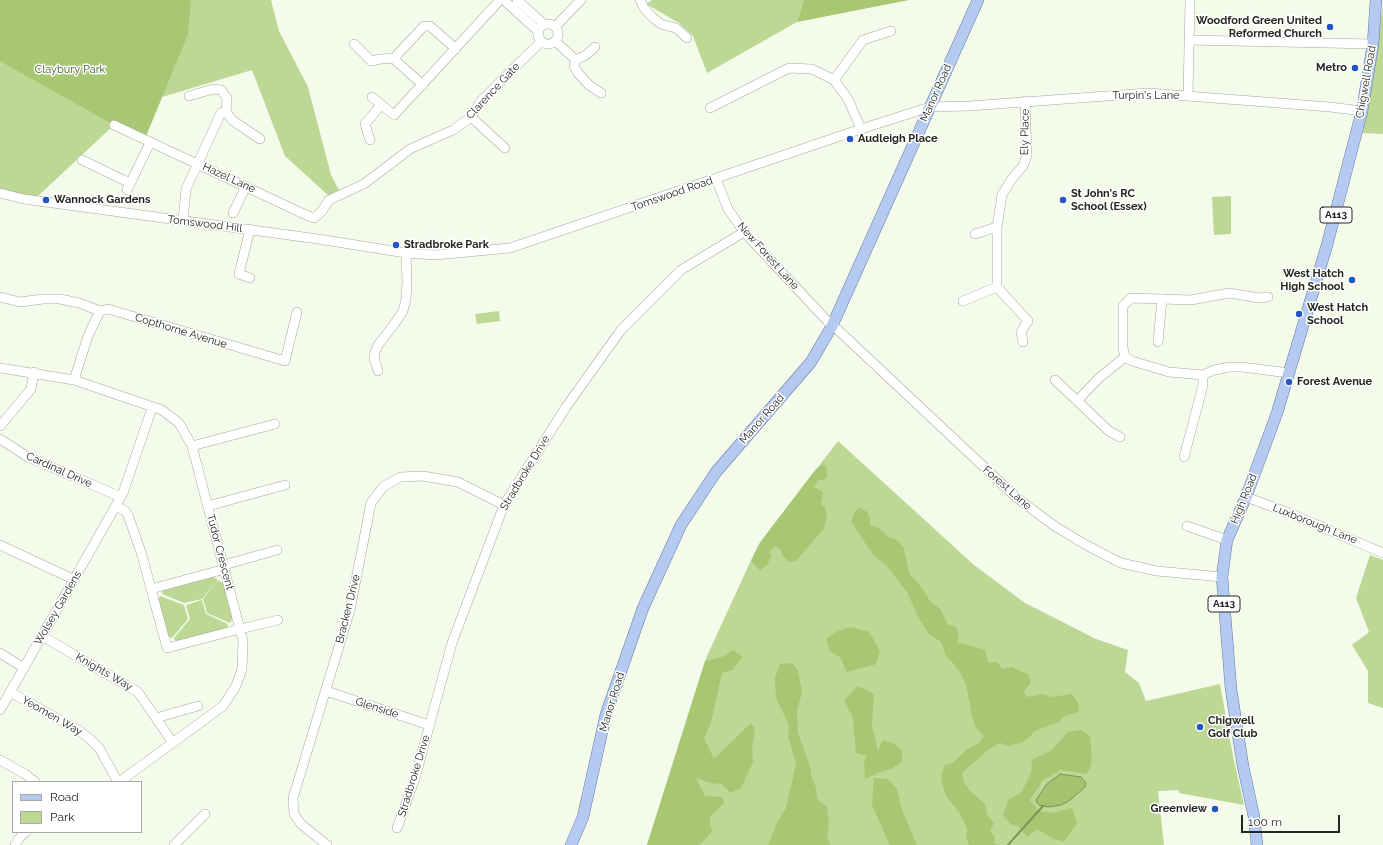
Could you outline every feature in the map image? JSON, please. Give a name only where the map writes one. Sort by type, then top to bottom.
[{"type":"main road","name":"Manor Road","points":[[571,845],[583,816],[609,707],[643,608],[681,525],[716,472],[811,362],[832,326],[978,0]]},
{"type":"main road","name":"Chigwell Road","points":[[1350,163],[1362,112],[1373,44],[1376,0]]},
{"type":"main road","name":"High Road","points":[[1257,845],[1254,817],[1243,766],[1231,689],[1222,577],[1226,540],[1246,496],[1276,413],[1327,245],[1350,163]]},
{"type":"street","points":[[517,0],[542,28]]},
{"type":"street","points":[[555,27],[581,0]]},
{"type":"street","points":[[640,0],[644,8],[652,17],[662,24],[676,28],[687,38]]},
{"type":"street","points":[[1188,96],[1190,0]]},
{"type":"street","points":[[372,98],[394,115],[456,49],[505,1],[542,28]]},
{"type":"street","points":[[542,28],[551,25],[555,27]]},
{"type":"street","points":[[396,58],[396,56],[424,26],[430,26],[456,49]]},
{"type":"street","points":[[555,27],[558,34],[555,41]]},
{"type":"street","points":[[542,28],[539,38],[547,43],[555,41]]},
{"type":"street","points":[[834,80],[863,40],[891,31]]},
{"type":"street","points":[[1189,40],[1373,44]]},
{"type":"street","name":"Clarence Gate","points":[[338,196],[364,184],[410,149],[452,130],[470,117],[480,102],[542,41]]},
{"type":"street","points":[[555,41],[576,60]]},
{"type":"street","points":[[354,44],[371,61],[396,58]]},
{"type":"street","points":[[595,47],[586,55],[576,60],[574,66],[589,85],[601,93]]},
{"type":"street","points":[[396,58],[396,61],[423,85]]},
{"type":"street","points":[[710,108],[789,68],[812,69],[834,80],[848,99],[861,129]]},
{"type":"street","points":[[183,221],[186,189],[224,112],[227,98],[221,90],[213,89],[189,96]]},
{"type":"street","name":"Turpin's Lane","points":[[930,107],[969,106],[1148,93],[1330,107],[1362,112]]},
{"type":"street","name":"Ely Place","points":[[997,287],[997,227],[1002,195],[1011,180],[1023,166],[1027,155],[1025,101]]},
{"type":"street","points":[[370,140],[365,124],[382,105]]},
{"type":"street","name":"Tomswood Road","points":[[408,253],[436,255],[510,248],[930,107]]},
{"type":"street","points":[[224,112],[239,126],[260,139]]},
{"type":"street","points":[[470,117],[505,148]]},
{"type":"street","name":"Hazel Lane","points":[[114,126],[314,218],[322,211],[330,200],[338,196]]},
{"type":"street","points":[[82,160],[101,174],[129,186],[150,143]]},
{"type":"street","name":"New Forest Lane","points":[[716,179],[728,209],[744,232],[832,326]]},
{"type":"street","points":[[233,213],[246,186]]},
{"type":"street","name":"Tomswood Hill","points":[[0,193],[24,199],[408,253]]},
{"type":"street","points":[[974,234],[997,227]]},
{"type":"street","points":[[250,230],[239,274],[250,278]]},
{"type":"street","name":"Stradbroke Drive","points":[[397,828],[415,778],[452,643],[504,505],[566,407],[621,330],[681,270],[744,232]]},
{"type":"street","points":[[378,370],[374,358],[375,352],[378,345],[403,311],[406,299],[408,253]]},
{"type":"street","points":[[963,301],[997,287],[1028,321],[1021,332],[1023,342]]},
{"type":"street","points":[[1268,297],[1258,298],[1229,293],[1191,300],[1131,298],[1124,306],[1123,348],[1125,357],[1132,361],[1169,372],[1203,374],[1214,370],[1242,366],[1289,373]]},
{"type":"street","points":[[0,297],[20,302],[43,299],[60,299],[79,303],[100,311],[88,336],[74,380]]},
{"type":"street","points":[[1158,342],[1162,299]]},
{"type":"street","name":"Copthorne Avenue","points":[[100,311],[108,309],[285,361],[297,312]]},
{"type":"street","name":"Forest Lane","points":[[832,326],[843,334],[1016,498],[1053,525],[1086,545],[1121,563],[1157,571],[1222,577]]},
{"type":"street","points":[[1078,402],[1099,378],[1125,357]]},
{"type":"street","name":"Tudor Crescent","points":[[0,368],[34,372],[74,380],[152,408],[162,410],[178,423],[192,446],[243,641],[242,669],[236,686],[223,706],[120,781]]},
{"type":"street","points":[[0,426],[31,389],[34,372]]},
{"type":"street","points":[[1184,457],[1203,385],[1203,374]]},
{"type":"street","points":[[1055,380],[1109,431],[1120,437]]},
{"type":"street","name":"Wolsey Gardens","points":[[0,710],[121,497],[152,408]]},
{"type":"street","points":[[192,446],[275,424]]},
{"type":"street","name":"Cardinal Drive","points":[[0,439],[28,457],[121,497]]},
{"type":"street","name":"Bracken Drive","points":[[327,845],[301,824],[294,814],[293,798],[350,610],[372,503],[383,487],[400,477],[423,476],[458,482],[504,505]]},
{"type":"street","points":[[208,506],[285,485]]},
{"type":"street","name":"Luxborough Lane","points":[[1246,496],[1383,553]]},
{"type":"street","points":[[116,506],[125,511],[128,515],[142,556],[167,648],[278,620]]},
{"type":"street","points":[[1187,526],[1226,540]]},
{"type":"street","points":[[0,545],[75,580]]},
{"type":"street","points":[[151,589],[278,550]]},
{"type":"street","name":"Knights Way","points":[[42,636],[138,692],[173,743]]},
{"type":"street","points":[[0,653],[24,668]]},
{"type":"street","name":"Glenside","points":[[326,691],[429,725]]},
{"type":"street","name":"Yeomen Way","points":[[10,692],[80,731],[91,740],[99,748],[118,781]]},
{"type":"street","points":[[156,718],[198,706]]},
{"type":"street","points":[[0,760],[25,774],[34,781]]},
{"type":"street","points":[[174,845],[205,814]]},
{"type":"street","points":[[15,845],[25,833]]},
{"type":"green space","name":"Claybury Park","points":[[0,0],[271,0],[279,31],[308,87],[331,175],[340,192],[329,196],[285,156],[252,70],[162,97],[146,136],[114,125],[37,197],[0,190]]},
{"type":"green space","name":"Claybury Park","points":[[0,0],[191,0],[188,34],[146,136],[114,125],[0,61]]},
{"type":"green space","points":[[652,0],[804,0],[797,22],[707,73],[693,36],[679,23],[646,4]]},
{"type":"green space","points":[[804,0],[909,0],[797,22]]},
{"type":"green space","points":[[1383,5],[1383,134],[1363,133]]},
{"type":"green space","points":[[1231,196],[1231,234],[1214,235],[1212,197]]},
{"type":"green space","points":[[499,311],[500,321],[477,324],[475,314]]},
{"type":"green space","name":"Chigwell Golf Club","points":[[838,441],[974,565],[1025,603],[1096,639],[1128,650],[1125,672],[1139,683],[1146,701],[1220,684],[1233,756],[1244,805],[1179,793],[1178,790],[1158,791],[1164,845],[647,845],[707,656],[758,545]]},
{"type":"green space","points":[[823,465],[826,466],[827,476],[823,480],[818,480],[814,487],[823,492],[821,504],[825,507],[827,516],[824,528],[796,561],[789,562],[782,555],[781,550],[775,546],[768,552],[772,554],[767,565],[760,570],[751,561],[762,540],[816,469]]},
{"type":"green space","points":[[860,508],[867,512],[870,518],[870,525],[879,528],[889,537],[897,540],[904,548],[909,573],[930,601],[941,610],[948,625],[956,627],[959,637],[957,643],[985,650],[988,663],[997,662],[1002,669],[1012,667],[1029,675],[1031,683],[1023,692],[1028,697],[1042,694],[1052,697],[1072,694],[1078,703],[1079,712],[1064,716],[1059,722],[1037,730],[1023,742],[1009,746],[1001,743],[989,749],[962,773],[964,783],[972,793],[985,804],[987,815],[994,823],[990,831],[995,837],[994,844],[1000,845],[969,845],[966,837],[967,828],[959,812],[946,796],[941,779],[944,766],[954,762],[966,750],[979,743],[984,736],[976,728],[966,685],[961,674],[946,656],[941,642],[929,634],[919,618],[907,592],[886,565],[875,556],[867,546],[851,521],[855,511]]},
{"type":"green space","points":[[1370,555],[1383,560],[1383,708],[1368,703],[1368,671],[1352,645],[1369,632],[1356,598]]},
{"type":"green space","points":[[213,577],[217,579],[217,581],[202,599],[184,603],[162,594],[163,590]]},
{"type":"green space","points":[[218,580],[223,583],[233,618],[230,623],[207,613],[203,599]]},
{"type":"green space","points":[[160,596],[184,605],[188,619],[172,638],[168,636],[158,600]]},
{"type":"green space","points":[[202,600],[206,614],[228,624],[227,628],[177,641],[174,638],[190,619],[186,605]]},
{"type":"green space","points":[[851,627],[869,632],[880,651],[876,664],[847,672],[840,657],[830,651],[826,639],[838,631]]},
{"type":"green space","points":[[733,650],[743,657],[732,670],[722,673],[711,723],[704,738],[714,759],[751,723],[755,728],[752,748],[753,762],[741,788],[730,793],[722,784],[710,783],[696,778],[705,796],[722,797],[724,803],[709,818],[712,831],[700,845],[647,845],[705,661],[722,657]]},
{"type":"green space","points":[[792,663],[798,671],[802,692],[797,711],[798,733],[811,769],[811,776],[816,787],[817,799],[827,807],[829,823],[827,838],[831,845],[768,845],[778,821],[786,808],[796,764],[788,736],[789,725],[776,698],[775,678],[780,664]]},
{"type":"green space","points":[[858,686],[874,694],[872,727],[878,751],[883,740],[893,743],[902,751],[902,762],[891,769],[865,779],[864,763],[867,756],[856,753],[853,718],[844,700]]},
{"type":"green space","points":[[1081,730],[1090,736],[1092,757],[1090,768],[1086,774],[1061,770],[1043,780],[1030,800],[1039,811],[1051,813],[1072,808],[1077,823],[1064,842],[1052,838],[1037,829],[1027,837],[1018,826],[1010,824],[1003,815],[1009,799],[1021,793],[1031,773],[1032,760],[1051,751],[1068,732]]},
{"type":"green space","points":[[874,778],[888,779],[897,789],[902,810],[917,845],[890,845],[872,805]]},
{"type":"shaded area","points":[[1060,774],[1081,777],[1086,783],[1085,787],[1069,801],[1061,805],[1048,807],[1039,805],[1036,801],[1038,797],[1047,784]]},
{"type":"waterway","points":[[1008,845],[1043,806]]},
{"type":"place","name":"Woodford Green United Reformed Church","points":[[1330,27]]},
{"type":"place","name":"Metro","points":[[1355,68]]},
{"type":"place","name":"Audleigh Place","points":[[850,139]]},
{"type":"place","name":"Wannock Gardens","points":[[46,200]]},
{"type":"place","name":"St John's RC School (Essex)","points":[[1063,200]]},
{"type":"place","name":"Stradbroke Park","points":[[396,245]]},
{"type":"place","name":"West Hatch High School","points":[[1352,280]]},
{"type":"place","name":"West Hatch School","points":[[1299,314]]},
{"type":"place","name":"Forest Avenue","points":[[1289,382]]},
{"type":"place","name":"Chigwell Golf Club","points":[[1200,727]]},
{"type":"place","name":"Greenview","points":[[1215,809]]}]
